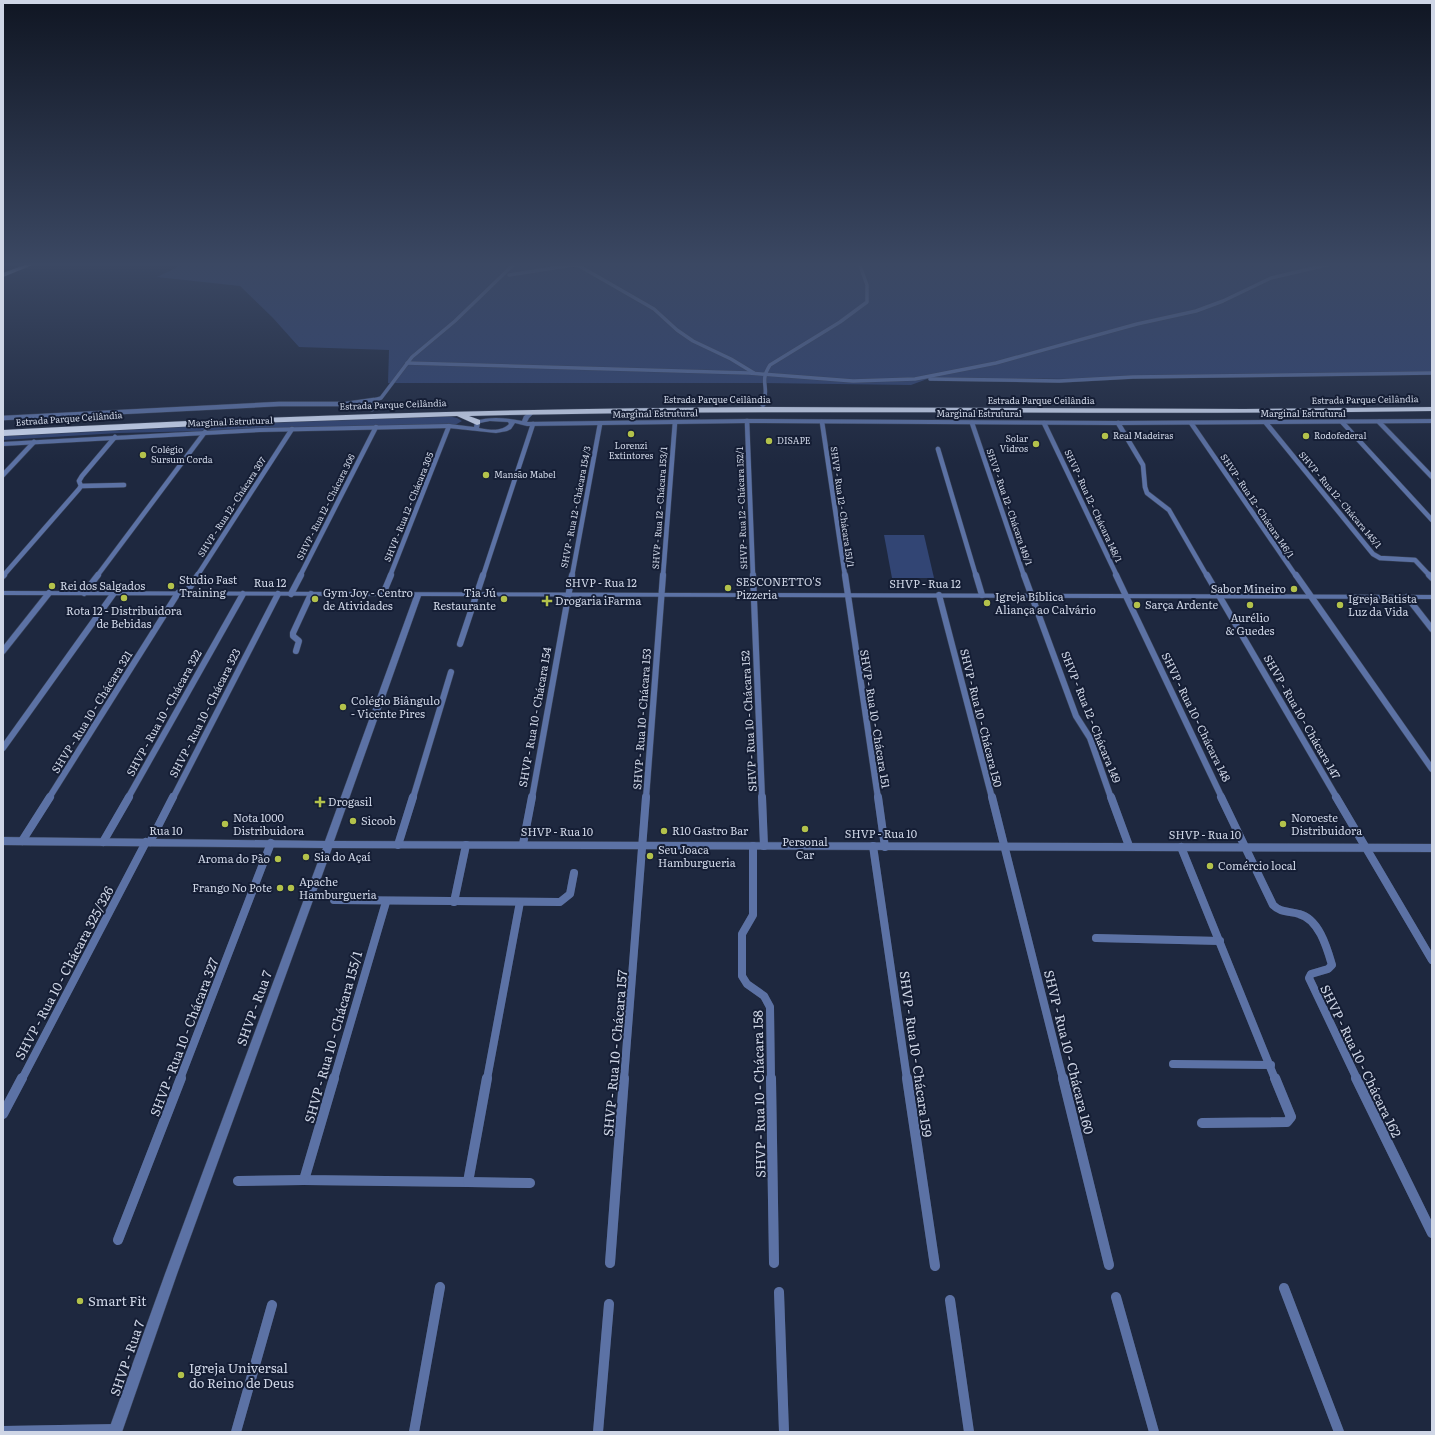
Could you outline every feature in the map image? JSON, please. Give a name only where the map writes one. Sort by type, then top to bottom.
[{"type":"highway","name":"Estrada Parque Ceilândia","points":[[3,427],[138,419],[372,409],[763,405],[1272,406],[1432,404]]},
{"type":"highway","name":"Estrada Parque Ceilândia","points":[[3,433],[136,424],[544,412],[680,410],[1277,412],[1432,409]]},
{"type":"highway","points":[[510,423],[531,413],[544,412]]},
{"type":"highway","points":[[455,414],[477,425]]},
{"type":"street","points":[[3,418],[203,407],[348,403],[376,400],[381,398],[407,363],[444,330]]},
{"type":"street","points":[[677,330],[693,341],[731,359],[754,374]]},
{"type":"street","points":[[763,405],[766,396],[764,374],[770,365],[827,330]]},
{"type":"street","points":[[913,379],[988,367],[1116,330]]},
{"type":"street","points":[[407,363],[538,365],[613,370],[764,374],[862,381],[913,379],[1059,381],[1133,377],[1432,373]]},
{"type":"street","points":[[372,409],[376,400]]},
{"type":"street","points":[[460,644],[528,424],[526,417],[531,413]]},
{"type":"street","points":[[455,414],[466,420],[459,426]]},
{"type":"street","points":[[477,425],[489,419],[510,423]]},
{"type":"street","name":"Marginal Estrutural","points":[[510,423],[600,424],[748,421],[1266,423],[1432,421]]},
{"type":"street","name":"SHVP - Rua 12 - Chácara 152/1","points":[[748,421],[753,594]]},
{"type":"street","name":"SHVP - Rua 12 - Chácara 153/1","points":[[662,594],[675,422]]},
{"type":"street","name":"SHVP - Rua 12 - Chácara 151/1","points":[[822,422],[846,595]]},
{"type":"street","points":[[1342,422],[1432,520]]},
{"type":"street","points":[[1379,422],[1432,478]]},
{"type":"street","points":[[477,425],[491,432],[502,431],[510,423]]},
{"type":"street","name":"SHVP - Rua 12 - Chácara 149/1","points":[[972,423],[1031,596]]},
{"type":"street","name":"SHVP - Rua 12 - Chácara 148/1","points":[[1044,423],[1127,596]]},
{"type":"street","name":"SHVP - Rua 10 - Chácara 147","points":[[1118,423],[1143,466],[1146,493],[1169,510],[1432,960]]},
{"type":"street","name":"SHVP - Rua 12 - Chácara 146/1","points":[[1191,423],[1432,769]]},
{"type":"street","name":"SHVP - Rua 12 - Chácara 145/1","points":[[1266,423],[1373,554],[1380,558],[1415,560],[1432,578]]},
{"type":"street","name":"SHVP - Rua 12 - Chácara 154/3","points":[[568,594],[600,424]]},
{"type":"street","name":"Marginal Estrutural","points":[[3,444],[205,432],[477,425]]},
{"type":"street","name":"SHVP - Rua 12 - Chácara 305","points":[[383,594],[449,426]]},
{"type":"street","name":"SHVP - Rua 12 - Chácara 306","points":[[291,594],[376,427]]},
{"type":"street","name":"SHVP - Rua 12 - Chácara 307","points":[[182,593],[292,429]]},
{"type":"street","points":[[84,593],[205,432]]},
{"type":"street","points":[[3,576],[81,486],[80,481],[82,476],[115,437]]},
{"type":"street","points":[[3,475],[34,442]]},
{"type":"street","points":[[938,449],[982,595]]},
{"type":"street","points":[[81,486],[124,485]]},
{"type":"street","name":"Rua 12","points":[[3,593],[418,594]]},
{"type":"street","points":[[3,651],[49,593]]},
{"type":"street","points":[[3,748],[114,593]]},
{"type":"street","name":"SHVP - Rua 10 - Chácara 321","points":[[22,841],[182,593]]},
{"type":"street","name":"SHVP - Rua 10 - Chácara 322","points":[[103,842],[243,594]]},
{"type":"street","name":"SHVP - Rua 10 - Chácara 323","points":[[148,842],[278,594]]},
{"type":"street","points":[[296,651],[299,641],[293,636],[293,633],[311,594]]},
{"type":"street","name":"SHVP - Rua 12","points":[[418,594],[1432,597]]},
{"type":"street","name":"SHVP - Rua 7","points":[[116,1430],[176,1259],[329,843],[418,594]]},
{"type":"street","name":"SHVP - Rua 10 - Chácara 154","points":[[523,844],[568,594]]},
{"type":"street","name":"SHVP - Rua 10 - Chácara 153","points":[[643,844],[662,594]]},
{"type":"street","name":"SHVP - Rua 10 - Chácara 152","points":[[753,594],[764,846]]},
{"type":"street","name":"SHVP - Rua 10 - Chácara 151","points":[[846,595],[884,847]]},
{"type":"street","name":"SHVP - Rua 10 - Chácara 150","points":[[940,595],[1004,846]]},
{"type":"street","name":"SHVP - Rua 12 - Chácara 149","points":[[1031,596],[1076,716],[1090,738],[1129,846]]},
{"type":"street","name":"SHVP - Rua 10 - Chácara 148","points":[[1127,596],[1246,847]]},
{"type":"street","points":[[1407,597],[1432,629]]},
{"type":"street","points":[[398,845],[452,672]]},
{"type":"street","name":"Rua 10","points":[[3,841],[329,843]]},
{"type":"street","name":"SHVP - Rua 10 - Chácara 325/326","points":[[3,1114],[148,842]]},
{"type":"street","name":"SHVP - Rua 10 - Chácara 327","points":[[118,1240],[271,843]]},
{"type":"street","name":"SHVP - Rua 10","points":[[329,843],[398,845],[643,844],[884,847],[1129,846],[1432,848]]},
{"type":"street","points":[[454,902],[466,844]]},
{"type":"street","name":"SHVP - Rua 10 - Chácara 157","points":[[610,1263],[643,844]]},
{"type":"street","name":"SHVP - Rua 10 - Chácara 158","points":[[753,846],[753,915],[742,934],[742,976],[744,982],[768,999],[770,1007],[774,1263]]},
{"type":"street","name":"SHVP - Rua 10 - Chácara 159","points":[[873,846],[934,1266]]},
{"type":"street","name":"SHVP - Rua 10 - Chácara 160","points":[[1004,846],[1109,1265]]},
{"type":"street","points":[[1181,847],[1291,1117],[1288,1121],[1202,1122]]},
{"type":"street","name":"SHVP - Rua 10 - Chácara 162","points":[[1246,847],[1276,908],[1283,912],[1304,915],[1313,922],[1332,965],[1328,969],[1311,974],[1309,978],[1312,987],[1432,1233]]},
{"type":"street","points":[[334,900],[386,902],[560,902],[565,900],[570,895],[574,873]]},
{"type":"street","name":"SHVP - Rua 10 - Chácara 155/1","points":[[304,1180],[386,902]]},
{"type":"street","points":[[468,1182],[520,902]]},
{"type":"street","points":[[1096,938],[1220,941]]},
{"type":"street","points":[[1173,1064],[1271,1065]]},
{"type":"street","points":[[238,1181],[304,1180],[530,1183]]},
{"type":"street","points":[[414,1432],[440,1287]]},
{"type":"street","points":[[1284,1288],[1339,1432]]},
{"type":"street","points":[[779,1292],[784,1432]]},
{"type":"street","points":[[1116,1297],[1154,1432]]},
{"type":"street","points":[[950,1300],[969,1432]]},
{"type":"street","points":[[598,1432],[609,1304]]},
{"type":"street","points":[[236,1432],[272,1305]]},
{"type":"street","points":[[3,1432],[116,1430]]},
{"type":"shaded area","points":[[284,330],[1432,330],[1432,372],[1078,379],[930,378],[911,385],[755,383],[388,383],[389,350],[299,347]]},
{"type":"shaded area","points":[[448,416],[462,421],[455,425],[118,433],[3,440],[3,435],[349,418]]},
{"type":"shaded area","points":[[884,535],[924,535],[934,578],[892,578]]},
{"type":"place","name":"Lorenzi Extintores","points":[[631,434]]},
{"type":"place","name":"Real Madeiras","points":[[1105,436]]},
{"type":"place","name":"Rodofederal","points":[[1306,436]]},
{"type":"place","name":"DISAPE","points":[[769,441]]},
{"type":"place","name":"Solar Vidros","points":[[1036,444]]},
{"type":"place","name":"Colégio Sursum Corda","points":[[143,455]]},
{"type":"place","name":"Mansão Mabel","points":[[486,475]]},
{"type":"place","name":"Rei dos Salgados","points":[[52,586]]},
{"type":"place","name":"Studio Fast Training","points":[[171,586]]},
{"type":"place","name":"SESCONETTO'S Pizzeria","points":[[728,588]]},
{"type":"place","name":"Sabor Mineiro","points":[[1294,589]]},
{"type":"place","name":"Rota 12 - Distribuidora de Bebidas","points":[[124,598]]},
{"type":"place","name":"Gym Joy - Centro de Atividades","points":[[315,599]]},
{"type":"place","name":"Tia Jú Restaurante","points":[[504,599]]},
{"type":"place","name":"Drogaria iFarma","points":[[547,601]]},
{"type":"place","name":"Igreja Bíblica Aliança ao Calvário","points":[[987,603]]},
{"type":"place","name":"Sarça Ardente","points":[[1137,605]]},
{"type":"place","name":"Aurélio & Guedes","points":[[1250,605]]},
{"type":"place","name":"Igreja Batista Luz da Vida","points":[[1340,605]]},
{"type":"place","name":"Colégio Biângulo - Vicente Pires","points":[[343,707]]},
{"type":"place","name":"Drogasil","points":[[320,802]]},
{"type":"place","name":"Sicoob","points":[[353,821]]},
{"type":"place","name":"Nota 1000 Distribuidora","points":[[225,824]]},
{"type":"place","name":"Noroeste Distribuidora","points":[[1283,824]]},
{"type":"place","name":"Personal Car","points":[[805,829]]},
{"type":"place","name":"R10 Gastro Bar","points":[[664,831]]},
{"type":"place","name":"Seu Joaca Hamburgueria","points":[[650,856]]},
{"type":"place","name":"Sia do Açaí","points":[[306,857]]},
{"type":"place","name":"Aroma do Pão","points":[[278,859]]},
{"type":"place","name":"Comércio local","points":[[1210,866]]},
{"type":"place","name":"Frango No Pote","points":[[280,888]]},
{"type":"place","name":"Apache Hamburgueria","points":[[291,888]]},
{"type":"place","name":"Smart Fit","points":[[80,1301]]},
{"type":"place","name":"Igreja Universal do Reino de Deus","points":[[181,1375]]}]
